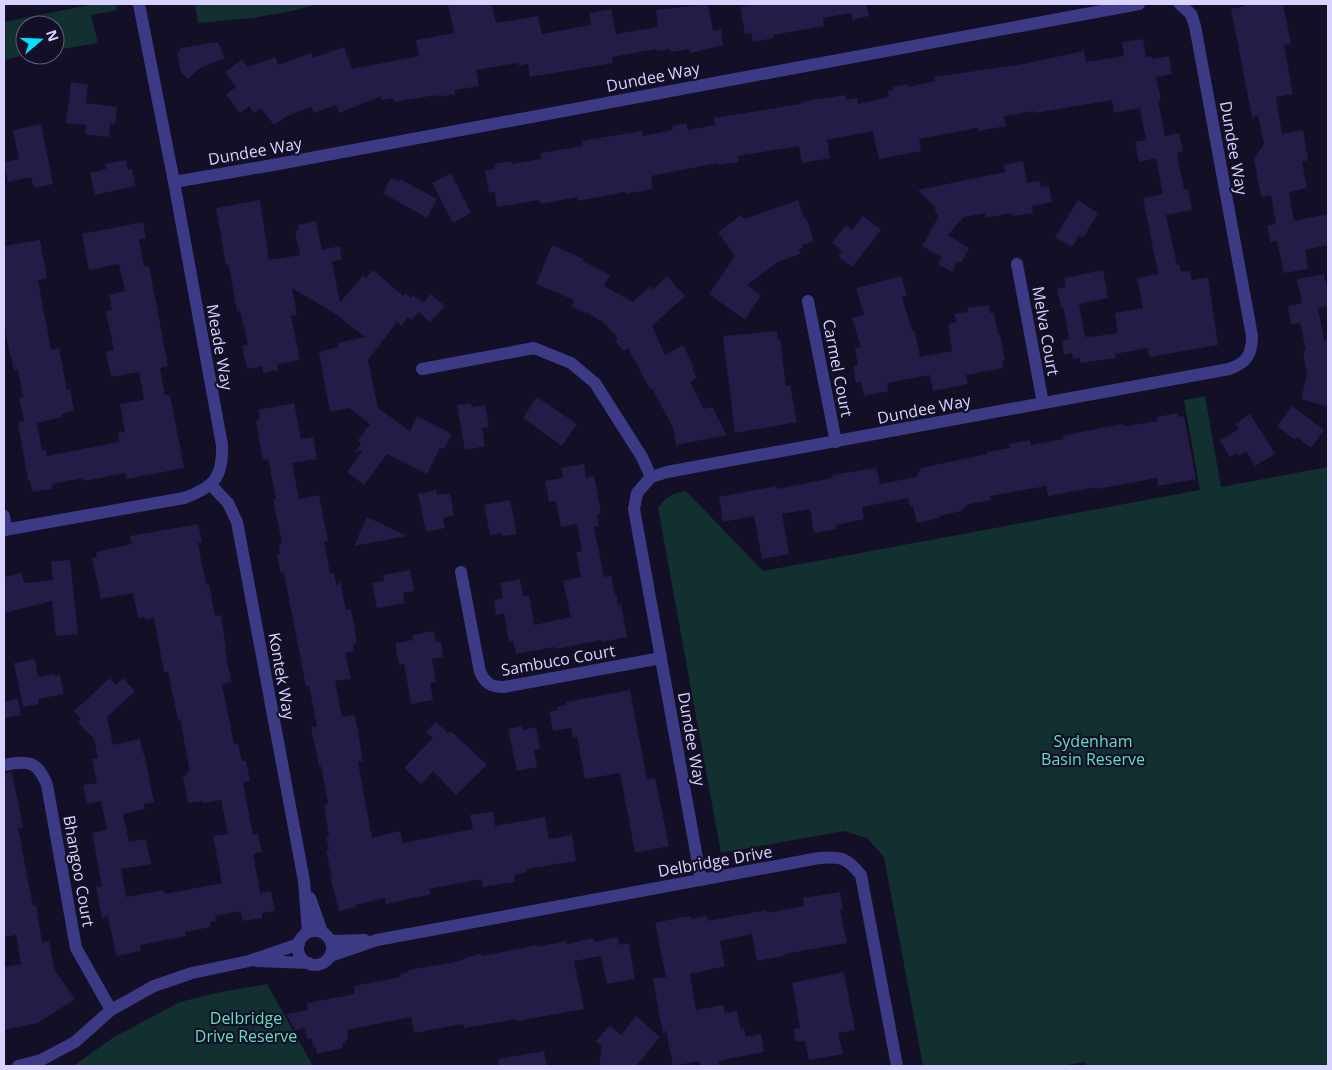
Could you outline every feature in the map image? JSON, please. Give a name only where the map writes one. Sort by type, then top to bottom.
[{"type":"street","name":"Meade Way","points":[[139,4],[222,445],[222,461],[217,476],[211,485]]},
{"type":"street","name":"Dundee Way","points":[[174,182],[1139,4]]},
{"type":"street","name":"Dundee Way","points":[[701,880],[634,509],[637,493],[651,477],[667,472],[1229,370],[1242,363],[1252,348],[1252,336],[1195,26],[1191,14],[1180,4]]},
{"type":"street","name":"Melva Court","points":[[1017,264],[1043,403]]},
{"type":"street","name":"Carmel Court","points":[[808,301],[836,442]]},
{"type":"street","points":[[422,370],[534,348],[570,363],[595,383],[642,457],[651,477]]},
{"type":"street","points":[[4,516],[5,530],[184,498],[200,492],[211,485]]},
{"type":"street","name":"Kontek Way","points":[[211,485],[228,503],[237,522],[304,881],[308,932]]},
{"type":"street","name":"Sambuco Court","points":[[461,572],[480,672],[485,682],[493,687],[504,687],[661,658]]},
{"type":"street","name":"Bhangoo Court","points":[[4,765],[22,761],[33,764],[42,772],[47,785],[76,948],[111,1010]]},
{"type":"street","name":"Delbridge Drive","points":[[330,956],[377,940],[833,857],[844,859],[861,875],[897,1066]]},
{"type":"street","name":"Kontek Way","points":[[304,881],[326,936]]},
{"type":"street","points":[[249,961],[309,963],[314,965],[323,963],[332,951],[326,936],[317,930],[308,932],[300,939],[300,955],[309,963]]},
{"type":"street","name":"Delbridge Drive","points":[[326,936],[377,940]]},
{"type":"street","points":[[18,1066],[41,1060],[75,1042],[111,1010],[154,986],[192,973],[249,961],[299,944]]},
{"type":"green space","points":[[94,4],[116,4],[117,10],[91,15],[98,43],[65,48],[65,15],[39,15]]},
{"type":"green space","points":[[195,4],[319,4],[252,18],[198,23]]},
{"type":"green space","points":[[15,20],[15,58],[4,60],[4,22]]},
{"type":"green space","name":"Sydenham Basin Reserve","points":[[1205,396],[1221,487],[1328,467],[1328,1066],[1086,1066],[1085,1062],[1061,1066],[923,1066],[884,857],[867,838],[844,831],[721,853],[658,508],[670,496],[686,491],[763,571],[1200,490],[1184,400]]},
{"type":"green space","name":"Delbridge Drive Reserve","points":[[267,984],[313,1066],[73,1066],[114,1037],[180,1002]]},
{"type":"building","points":[[448,4],[492,4],[496,23],[538,16],[542,34],[591,25],[589,13],[611,9],[616,34],[658,27],[656,10],[708,4],[713,31],[721,29],[723,45],[690,53],[689,49],[671,52],[670,49],[657,51],[656,49],[612,57],[613,63],[530,77],[528,64],[519,66],[518,63],[476,70],[479,86],[455,90],[455,94],[394,102],[393,98],[381,100],[381,96],[339,113],[336,105],[314,113],[311,107],[287,116],[274,125],[261,108],[254,113],[249,106],[240,113],[226,94],[236,87],[225,72],[242,59],[248,67],[275,57],[278,65],[311,53],[313,58],[344,47],[352,69],[419,56],[416,40],[454,33]]},
{"type":"building","points":[[755,4],[866,4],[869,16],[852,20],[851,13],[823,18],[824,26],[773,35],[773,38],[753,42],[751,33],[745,34],[740,7]]},
{"type":"building","points":[[1245,4],[1283,4],[1291,44],[1284,45],[1293,94],[1276,97],[1282,134],[1303,130],[1308,160],[1302,162],[1307,188],[1289,192],[1294,221],[1328,214],[1328,245],[1305,250],[1308,269],[1284,273],[1277,241],[1270,242],[1267,226],[1276,224],[1271,195],[1261,197],[1254,159],[1264,144],[1258,116],[1252,117],[1231,9],[1245,6]]},
{"type":"building","points":[[1143,39],[1146,57],[1151,56],[1152,59],[1169,56],[1172,74],[1156,77],[1161,100],[1158,100],[1165,136],[1179,133],[1183,151],[1177,153],[1184,190],[1188,189],[1192,210],[1166,215],[1177,265],[1180,265],[1181,272],[1190,271],[1192,280],[1208,277],[1218,345],[1149,357],[1148,348],[1115,354],[1116,358],[1080,363],[1080,358],[1073,359],[1072,353],[1064,355],[1062,341],[1069,339],[1063,306],[1061,307],[1057,289],[1066,287],[1064,278],[1103,270],[1108,298],[1079,304],[1085,337],[1090,337],[1118,333],[1115,313],[1143,308],[1137,278],[1158,274],[1143,198],[1163,194],[1156,158],[1139,162],[1135,142],[1146,140],[1140,108],[1114,113],[1112,100],[1035,113],[1034,111],[1004,116],[1006,126],[978,131],[977,128],[919,139],[921,151],[879,159],[873,131],[827,140],[830,158],[802,163],[799,146],[738,156],[739,162],[719,165],[718,163],[651,176],[653,189],[626,194],[625,192],[578,201],[577,197],[540,204],[539,200],[497,207],[495,192],[489,193],[485,171],[495,169],[494,164],[512,161],[512,164],[541,159],[541,153],[583,146],[581,141],[642,131],[643,136],[673,130],[672,126],[686,123],[688,130],[715,125],[714,118],[845,95],[846,100],[857,98],[858,104],[889,97],[888,91],[893,90],[893,87],[908,84],[908,87],[935,81],[935,77],[1023,64],[1084,51],[1086,62],[1124,56],[1122,42]]},
{"type":"building","points":[[218,42],[225,58],[200,68],[188,79],[181,73],[177,53],[181,48]]},
{"type":"building","points":[[71,82],[88,85],[86,103],[117,107],[115,124],[110,123],[109,137],[85,134],[86,125],[66,123]]},
{"type":"building","points":[[41,124],[53,184],[34,188],[31,177],[8,182],[4,162],[19,159],[13,130]]},
{"type":"building","points":[[126,160],[128,170],[132,169],[135,186],[95,195],[90,173],[106,169],[105,164]]},
{"type":"building","points":[[1023,161],[1027,183],[1040,181],[1041,187],[1049,186],[1052,202],[1032,206],[1033,213],[1013,216],[1012,213],[985,218],[985,213],[964,217],[948,235],[969,248],[961,263],[957,261],[952,272],[938,264],[942,257],[922,246],[939,216],[934,211],[936,208],[918,190],[1005,172],[1004,165]]},
{"type":"building","points":[[451,173],[471,213],[453,223],[432,183]]},
{"type":"building","points":[[391,178],[399,182],[400,179],[437,199],[427,218],[383,193]]},
{"type":"building","points":[[260,200],[269,260],[300,255],[295,231],[299,230],[298,225],[316,221],[322,250],[340,246],[342,259],[332,262],[340,302],[363,276],[366,278],[373,270],[403,296],[406,293],[411,298],[413,295],[423,303],[431,294],[445,306],[430,322],[419,312],[411,320],[408,317],[401,326],[397,322],[368,360],[378,408],[410,431],[417,416],[452,434],[444,449],[440,448],[427,474],[387,454],[364,485],[347,472],[363,450],[355,452],[361,443],[358,440],[370,424],[349,408],[330,412],[319,352],[339,347],[338,343],[365,337],[334,313],[292,288],[297,315],[291,316],[300,360],[277,364],[278,370],[263,373],[262,366],[247,369],[242,346],[248,345],[240,311],[237,312],[229,265],[226,265],[216,208]]},
{"type":"building","points":[[798,200],[814,241],[802,245],[803,248],[799,249],[800,254],[778,262],[747,285],[761,295],[745,320],[709,294],[735,256],[718,232],[741,215],[744,219]]},
{"type":"building","points":[[1078,200],[1098,213],[1083,238],[1079,235],[1072,247],[1055,237]]},
{"type":"building","points":[[863,216],[881,230],[852,267],[838,256],[842,251],[832,243],[846,225],[852,230]]},
{"type":"building","points":[[143,222],[146,238],[139,240],[144,267],[149,266],[168,366],[160,368],[165,395],[170,395],[184,468],[126,479],[125,473],[84,481],[83,478],[52,484],[53,489],[32,492],[30,480],[28,481],[18,422],[24,421],[19,398],[23,397],[18,370],[14,371],[10,356],[4,322],[4,246],[40,240],[47,278],[38,280],[51,350],[59,348],[67,390],[70,389],[74,411],[61,414],[62,417],[37,423],[42,451],[46,450],[47,456],[119,442],[118,433],[125,432],[120,404],[144,400],[139,372],[111,377],[106,352],[114,350],[106,311],[112,310],[109,295],[125,291],[119,264],[89,270],[82,234]]},
{"type":"building","points":[[552,245],[584,259],[583,261],[610,275],[604,286],[633,302],[650,286],[653,290],[667,276],[685,296],[652,326],[665,355],[683,345],[694,367],[692,368],[697,378],[690,382],[704,409],[712,407],[727,435],[676,445],[673,428],[628,348],[624,351],[615,341],[618,338],[604,323],[586,312],[571,306],[574,300],[536,284]]},
{"type":"building","points":[[1324,274],[1328,289],[1328,306],[1318,308],[1324,341],[1328,340],[1328,407],[1301,399],[1307,376],[1303,351],[1306,351],[1300,323],[1291,324],[1288,306],[1302,303],[1297,279]]},
{"type":"building","points":[[901,276],[907,295],[902,297],[912,331],[915,331],[920,357],[952,351],[948,324],[956,322],[954,314],[968,312],[967,308],[989,305],[990,313],[994,313],[998,334],[1000,334],[1005,360],[1002,360],[1003,368],[966,375],[968,384],[933,391],[930,375],[887,383],[888,391],[864,396],[861,382],[856,383],[853,366],[858,365],[855,348],[861,347],[852,318],[864,315],[856,288]]},
{"type":"building","points":[[777,331],[777,339],[780,339],[786,386],[790,385],[797,422],[735,433],[723,336]]},
{"type":"building","points":[[537,397],[577,424],[562,446],[523,418]]},
{"type":"building","points":[[294,403],[301,439],[313,437],[317,459],[292,463],[299,499],[319,495],[328,541],[324,541],[330,573],[334,573],[337,587],[340,580],[346,610],[351,609],[353,620],[357,643],[353,644],[354,651],[345,653],[351,679],[335,681],[342,717],[355,715],[363,761],[358,762],[372,838],[400,831],[403,843],[473,829],[470,815],[493,812],[495,826],[545,817],[549,839],[572,835],[576,861],[526,869],[527,872],[514,875],[515,882],[483,887],[481,879],[429,889],[431,894],[386,904],[385,898],[339,911],[330,877],[332,876],[326,851],[329,850],[326,836],[329,836],[324,805],[328,804],[311,727],[317,726],[309,686],[306,687],[284,573],[281,573],[277,555],[280,554],[279,544],[282,543],[273,499],[276,499],[268,459],[263,460],[256,421],[260,420],[258,410]]},
{"type":"building","points":[[471,403],[472,407],[485,405],[489,427],[482,428],[485,446],[465,450],[457,405]]},
{"type":"building","points":[[1292,406],[1324,430],[1311,448],[1297,437],[1295,440],[1277,426]]},
{"type":"building","points":[[1178,413],[1179,417],[1184,416],[1196,479],[1158,486],[1157,478],[1048,496],[1046,486],[990,496],[991,500],[968,504],[962,511],[917,523],[913,506],[910,507],[908,498],[862,507],[864,519],[836,525],[837,529],[814,533],[810,509],[782,514],[789,554],[762,559],[754,516],[723,522],[719,497],[776,486],[777,489],[833,478],[832,475],[876,468],[880,484],[916,477],[921,468],[1010,448],[1009,444],[1030,440],[1031,445],[1063,439],[1062,436],[1096,429],[1157,421],[1157,417]]},
{"type":"building","points":[[1250,414],[1275,454],[1255,466],[1246,451],[1239,456],[1237,453],[1230,457],[1220,440],[1239,429],[1235,424]]},
{"type":"building","points":[[584,464],[586,478],[594,476],[601,513],[597,514],[599,526],[594,527],[604,577],[611,576],[618,605],[621,604],[627,637],[516,654],[513,641],[509,642],[504,613],[496,615],[494,600],[503,598],[500,583],[520,579],[523,596],[529,595],[534,625],[571,617],[563,581],[581,577],[576,552],[582,551],[577,524],[561,527],[556,501],[549,502],[545,481],[563,478],[561,468]]},
{"type":"building","points":[[436,490],[437,495],[450,493],[454,515],[443,518],[445,528],[426,532],[418,494]]},
{"type":"building","points":[[510,500],[517,534],[503,536],[502,533],[490,535],[484,505]]},
{"type":"building","points":[[367,517],[407,536],[354,546]]},
{"type":"building","points":[[198,524],[202,542],[198,543],[206,585],[209,584],[215,616],[221,615],[226,648],[231,682],[222,684],[234,744],[238,744],[242,761],[246,761],[250,781],[243,782],[253,835],[258,834],[262,852],[253,854],[260,893],[271,891],[275,911],[262,913],[262,918],[243,921],[241,911],[215,916],[216,921],[210,922],[211,927],[185,932],[186,936],[140,945],[141,951],[116,956],[108,916],[102,918],[96,887],[102,886],[92,833],[107,830],[101,801],[87,804],[83,785],[97,783],[92,759],[98,758],[94,739],[78,722],[81,719],[74,711],[110,678],[116,685],[123,678],[135,691],[107,717],[113,745],[140,739],[154,802],[144,804],[145,809],[123,814],[129,842],[146,839],[151,864],[121,869],[126,897],[164,890],[165,894],[222,883],[213,836],[228,834],[221,800],[188,803],[183,776],[187,775],[186,772],[190,771],[180,719],[178,720],[168,672],[164,672],[154,618],[146,620],[143,617],[138,618],[133,593],[101,599],[92,558],[97,557],[96,552],[132,544],[130,536]]},
{"type":"building","points":[[70,560],[78,634],[56,636],[52,601],[4,613],[4,577],[22,573],[24,583],[53,580],[51,562]]},
{"type":"building","points":[[410,570],[414,591],[403,593],[405,603],[377,608],[372,583],[384,581],[383,575]]},
{"type":"building","points":[[434,631],[436,642],[441,642],[443,657],[432,659],[436,682],[430,683],[433,700],[411,704],[404,664],[399,665],[395,643],[413,640],[412,635]]},
{"type":"building","points":[[35,659],[38,677],[54,674],[54,676],[60,675],[64,694],[38,699],[39,704],[23,707],[14,663]]},
{"type":"building","points":[[630,690],[647,780],[655,778],[669,846],[635,853],[620,773],[585,779],[577,737],[573,738],[571,728],[553,731],[549,712],[557,710],[557,707],[567,705],[566,702]]},
{"type":"building","points":[[18,699],[21,715],[4,718],[4,702]]},
{"type":"building","points":[[436,722],[448,733],[451,731],[487,765],[456,795],[433,771],[421,784],[404,768],[433,738],[426,732]]},
{"type":"building","points":[[522,726],[523,730],[536,727],[540,749],[534,750],[537,767],[517,771],[508,729]]},
{"type":"building","points":[[12,772],[23,827],[18,828],[33,906],[36,905],[42,942],[49,941],[54,969],[75,999],[38,1023],[4,1030],[4,967],[21,964],[16,935],[4,937],[4,773]]},
{"type":"building","points":[[840,892],[843,909],[840,909],[847,943],[784,954],[784,956],[757,961],[752,934],[720,941],[725,966],[690,974],[696,1010],[723,1005],[725,1013],[737,1011],[741,1029],[744,1028],[746,1037],[761,1034],[764,1052],[718,1061],[719,1066],[700,1066],[699,1061],[673,1066],[666,1030],[663,1034],[653,979],[666,977],[655,923],[683,917],[691,917],[691,919],[707,916],[708,921],[766,910],[767,913],[804,906],[803,898]]},
{"type":"building","points":[[618,937],[619,945],[629,943],[635,979],[607,984],[601,956],[574,961],[584,1009],[517,1021],[517,1019],[464,1028],[463,1024],[414,1033],[411,1017],[347,1030],[348,1040],[345,1040],[346,1043],[342,1043],[343,1048],[317,1054],[316,1047],[313,1047],[312,1039],[307,1039],[305,1028],[295,1030],[286,1014],[308,1010],[307,1003],[355,994],[354,986],[401,977],[400,974],[408,972],[408,970],[450,963],[480,954],[483,956],[537,945],[537,947],[566,941],[567,944],[593,938],[594,942]]},
{"type":"building","points":[[844,972],[855,1030],[838,1033],[843,1054],[809,1060],[805,1041],[796,1042],[794,1029],[800,1028],[792,983]]},
{"type":"building","points":[[636,1016],[660,1037],[636,1066],[599,1066],[602,1046],[596,1041],[610,1025],[621,1035]]},
{"type":"building","points":[[544,1051],[547,1066],[499,1066],[498,1059]]}]
